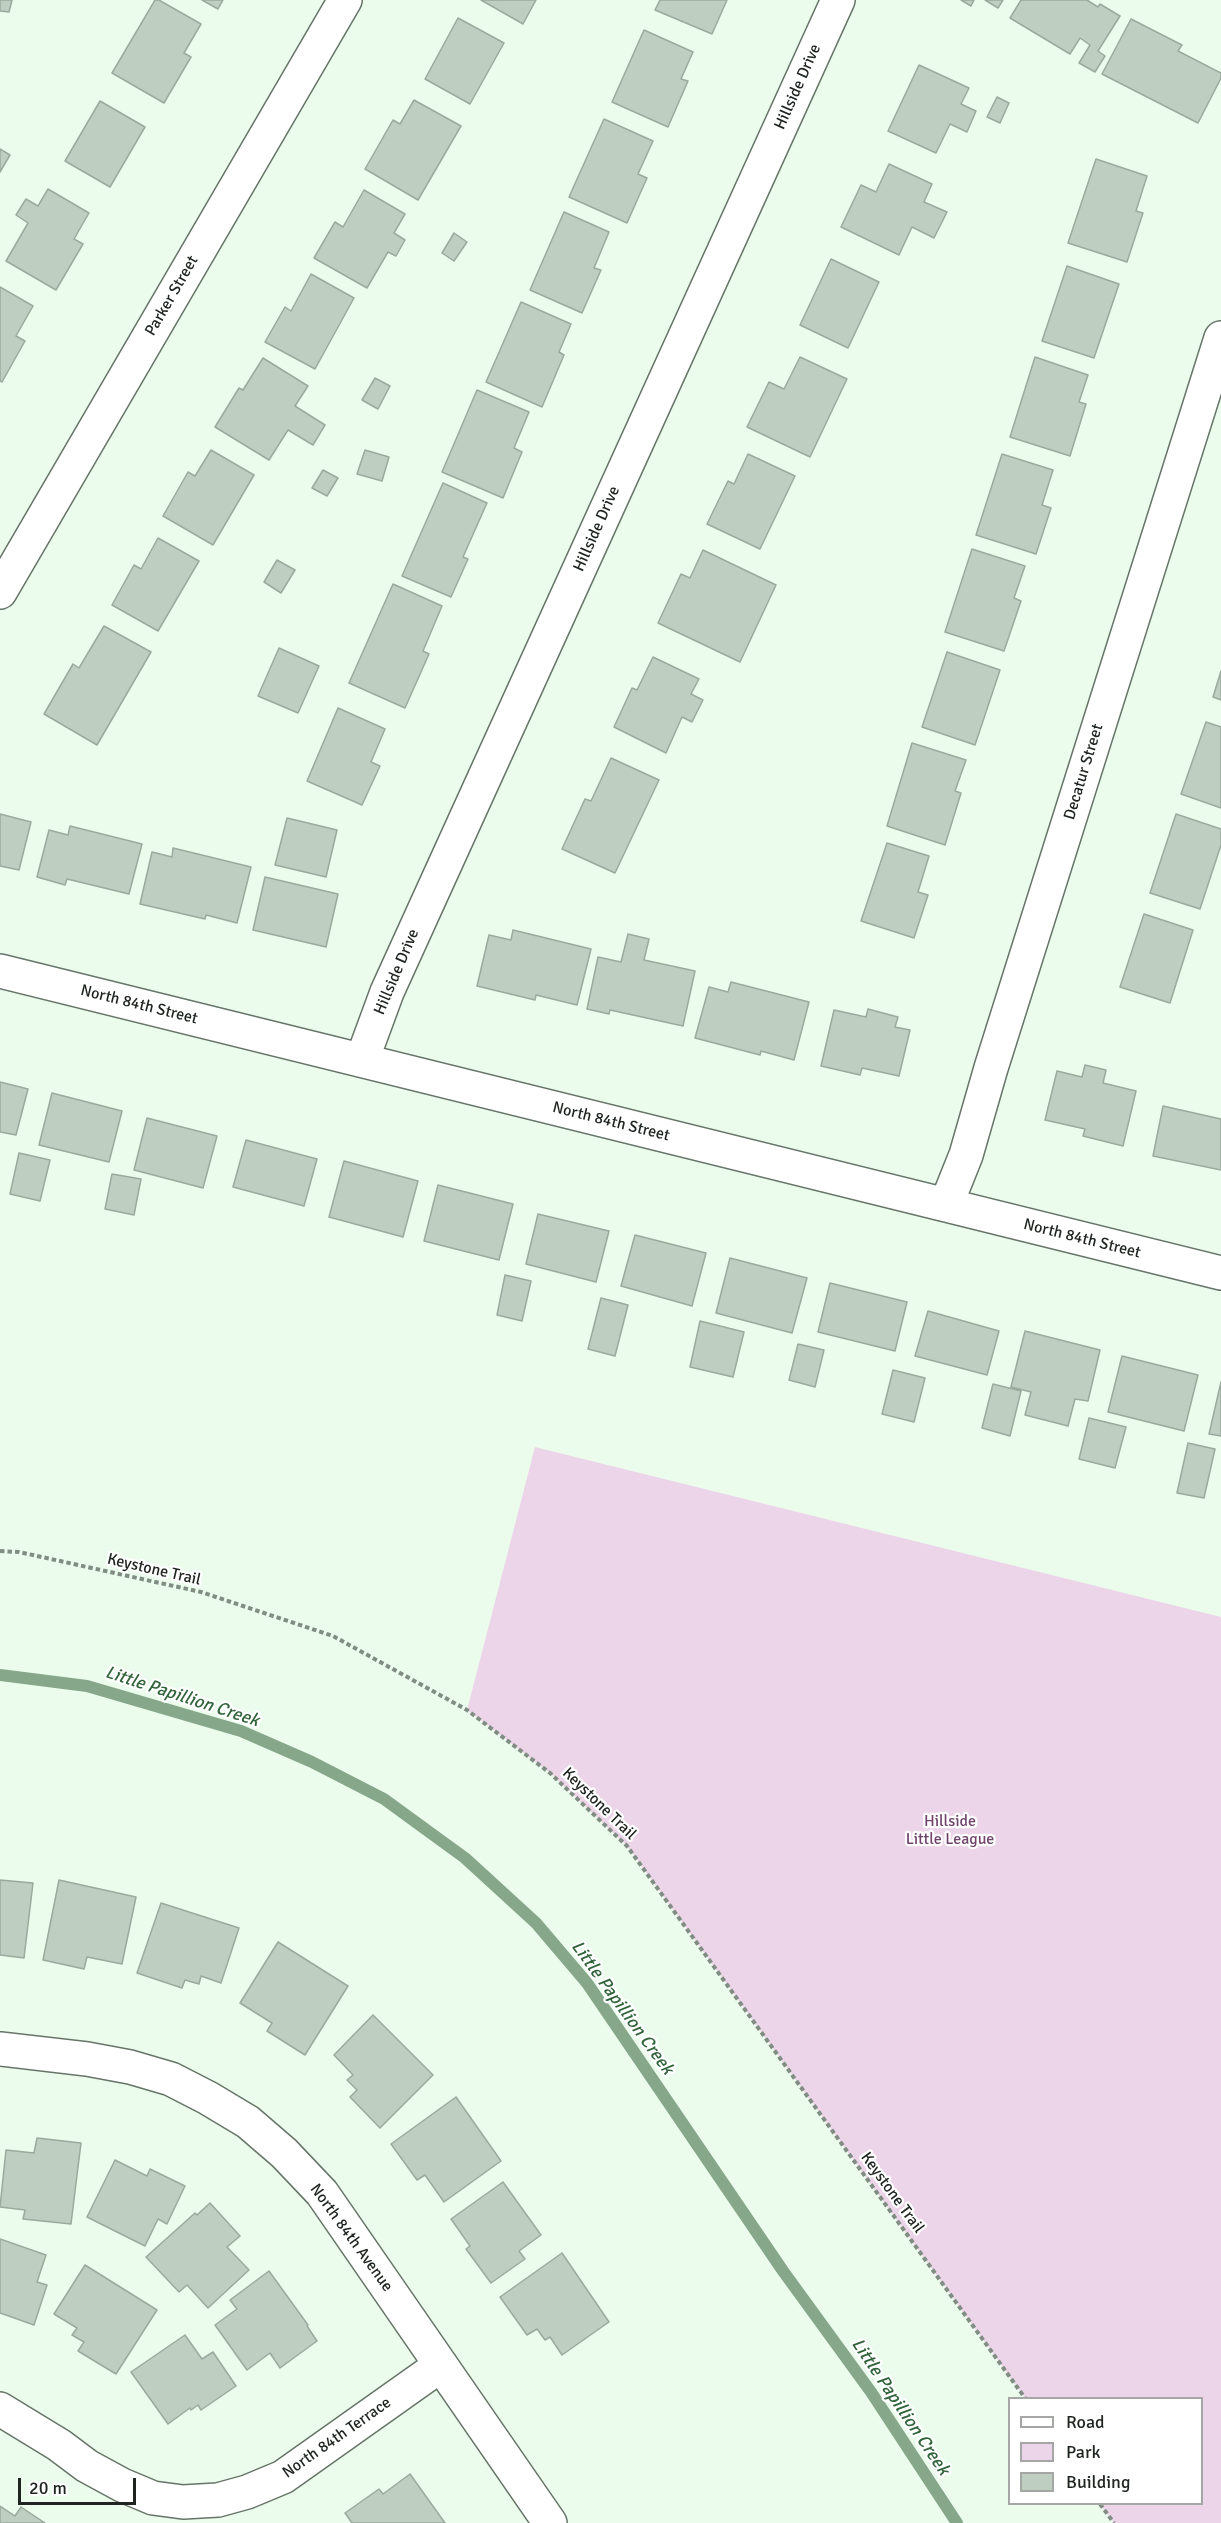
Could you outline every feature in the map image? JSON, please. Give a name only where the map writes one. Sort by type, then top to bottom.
[{"type":"street","name":"Parker Street","points":[[0,592],[345,0]]},
{"type":"street","name":"Hillside Drive","points":[[362,1060],[387,992],[838,0]]},
{"type":"street","name":"Decatur Street","points":[[946,1205],[966,1155],[991,1068],[1221,338]]},
{"type":"street","name":"North 84th Street","points":[[0,971],[1221,1274]]},
{"type":"street","name":"North 84th Avenue","points":[[0,2049],[87,2058],[130,2067],[171,2079],[248,2121],[284,2153],[322,2193],[550,2523]]},
{"type":"street","name":"North 84th Terrace","points":[[0,2409],[59,2445],[87,2466],[153,2498],[183,2502],[218,2499],[247,2492],[283,2478],[441,2365]]},
{"type":"path","name":"Keystone Trail","points":[[0,1551],[18,1552],[201,1592],[333,1636],[467,1710],[550,1773],[627,1846],[1024,2397]]},
{"type":"path","points":[[1101,2505],[1114,2523]]},
{"type":"green space","name":"Hillside Little League","points":[[535,1447],[1221,1617],[1221,2523],[1114,2523],[1101,2505],[1203,2505],[1203,2397],[1024,2397],[627,1846],[550,1773],[467,1710]]},
{"type":"building","points":[[0,0],[12,0],[9,12],[0,11]]},
{"type":"building","points":[[155,0],[159,0],[201,24],[184,53],[191,57],[164,103],[112,73]]},
{"type":"building","points":[[202,0],[223,0],[218,9]]},
{"type":"building","points":[[481,0],[536,0],[523,24]]},
{"type":"building","points":[[660,0],[727,0],[712,34],[655,10]]},
{"type":"building","points":[[961,0],[974,0],[971,6]]},
{"type":"building","points":[[985,0],[1003,0],[998,8]]},
{"type":"building","points":[[1021,0],[1087,0],[1098,7],[1100,4],[1120,16],[1098,51],[1105,56],[1095,72],[1079,63],[1090,45],[1080,38],[1070,54],[1010,18]]},
{"type":"building","points":[[458,18],[504,43],[470,104],[425,79]]},
{"type":"building","points":[[1131,19],[1182,45],[1178,51],[1221,73],[1221,78],[1198,123],[1102,74]]},
{"type":"building","points":[[644,30],[693,52],[681,79],[688,81],[668,127],[612,102]]},
{"type":"building","points":[[919,65],[969,88],[961,104],[976,111],[967,132],[950,124],[936,153],[888,131]]},
{"type":"building","points":[[997,97],[1009,103],[1000,123],[987,117]]},
{"type":"building","points":[[414,100],[461,126],[418,200],[365,169],[393,120],[400,124]]},
{"type":"building","points":[[100,101],[145,127],[110,187],[65,161]]},
{"type":"building","points":[[604,119],[653,141],[638,174],[647,178],[627,223],[569,197]]},
{"type":"building","points":[[0,149],[10,155],[0,172]]},
{"type":"building","points":[[1096,159],[1147,176],[1136,211],[1143,213],[1127,262],[1068,243]]},
{"type":"building","points":[[889,164],[932,184],[924,202],[947,212],[934,238],[912,227],[899,255],[841,227],[861,185],[876,192]]},
{"type":"building","points":[[48,189],[89,213],[74,239],[83,244],[56,290],[6,261],[28,223],[16,215],[26,199],[38,206]]},
{"type":"building","points":[[364,190],[405,214],[394,233],[405,240],[396,256],[388,252],[367,288],[314,258],[335,222],[343,227]]},
{"type":"building","points":[[564,212],[609,232],[594,268],[601,270],[582,313],[530,290]]},
{"type":"building","points":[[454,233],[467,242],[454,261],[442,253]]},
{"type":"building","points":[[831,259],[879,282],[848,348],[800,325]]},
{"type":"building","points":[[1067,266],[1119,284],[1094,358],[1042,341]]},
{"type":"building","points":[[311,274],[354,298],[315,369],[265,342],[285,307],[291,311]]},
{"type":"building","points":[[0,287],[33,306],[16,336],[25,341],[2,382],[0,381]]},
{"type":"building","points":[[521,302],[571,324],[559,352],[564,355],[542,407],[486,382]]},
{"type":"building","points":[[800,357],[847,379],[810,457],[747,427],[769,382],[784,389]]},
{"type":"building","points":[[1035,357],[1088,375],[1079,402],[1086,404],[1070,456],[1010,437]]},
{"type":"building","points":[[263,358],[308,386],[295,406],[325,425],[313,445],[288,430],[269,460],[215,427],[239,388],[243,390]]},
{"type":"building","points":[[375,378],[390,386],[378,409],[362,400]]},
{"type":"building","points":[[477,390],[529,412],[514,448],[522,452],[503,498],[442,472]]},
{"type":"building","points":[[211,450],[254,475],[213,545],[163,516],[188,472],[195,476]]},
{"type":"building","points":[[365,450],[389,457],[382,481],[357,474]]},
{"type":"building","points":[[748,454],[795,476],[760,549],[707,524],[728,481],[734,484]]},
{"type":"building","points":[[1002,454],[1053,470],[1042,505],[1051,508],[1036,554],[976,535]]},
{"type":"building","points":[[323,470],[338,478],[327,496],[312,488]]},
{"type":"building","points":[[443,483],[487,503],[463,557],[468,559],[451,597],[402,576]]},
{"type":"building","points":[[158,538],[199,561],[158,631],[112,605],[134,565],[141,569]]},
{"type":"building","points":[[972,549],[1025,566],[1014,598],[1021,601],[1004,651],[945,632]]},
{"type":"building","points":[[703,550],[776,585],[740,662],[658,623],[681,574],[690,578]]},
{"type":"building","points":[[277,560],[295,570],[281,593],[264,582]]},
{"type":"building","points":[[393,584],[442,606],[423,651],[429,654],[405,708],[349,683]]},
{"type":"building","points":[[104,626],[151,652],[97,745],[44,714],[73,664],[79,668]]},
{"type":"building","points":[[279,648],[319,666],[298,713],[258,696]]},
{"type":"building","points":[[947,652],[1000,670],[975,745],[922,727]]},
{"type":"building","points":[[653,657],[699,679],[691,694],[703,700],[692,722],[682,717],[666,753],[614,727],[632,688],[637,690]]},
{"type":"building","points":[[1221,671],[1221,700],[1213,697]]},
{"type":"building","points":[[338,708],[385,729],[371,762],[380,766],[362,805],[307,781]]},
{"type":"building","points":[[1206,722],[1221,727],[1221,808],[1181,794]]},
{"type":"building","points":[[912,743],[966,760],[955,791],[961,793],[945,845],[887,826]]},
{"type":"building","points":[[611,758],[659,780],[615,873],[562,849],[585,799],[591,801]]},
{"type":"building","points":[[0,814],[31,822],[19,870],[0,866]]},
{"type":"building","points":[[1176,814],[1221,829],[1221,845],[1200,909],[1150,893]]},
{"type":"building","points":[[287,818],[337,830],[326,877],[275,865]]},
{"type":"building","points":[[70,826],[142,844],[129,894],[67,879],[65,885],[37,877],[49,830],[68,835]]},
{"type":"building","points":[[887,843],[929,856],[918,892],[928,895],[914,938],[861,921]]},
{"type":"building","points":[[173,848],[251,867],[237,923],[206,915],[205,919],[140,904],[152,852],[172,857]]},
{"type":"building","points":[[265,877],[338,894],[326,947],[253,930]]},
{"type":"building","points":[[1144,914],[1193,930],[1170,1003],[1120,987]]},
{"type":"building","points":[[513,930],[591,949],[577,1005],[536,995],[535,1000],[477,986],[489,935],[511,940]]},
{"type":"building","points":[[628,934],[649,939],[644,960],[695,971],[683,1026],[610,1010],[609,1014],[587,1009],[598,957],[621,962]]},
{"type":"building","points":[[731,982],[809,1002],[794,1060],[761,1051],[760,1055],[695,1038],[709,987],[728,992]]},
{"type":"building","points":[[868,1009],[898,1017],[895,1027],[910,1030],[899,1076],[862,1068],[860,1075],[821,1066],[834,1010],[866,1017]]},
{"type":"building","points":[[1085,1065],[1106,1070],[1103,1083],[1136,1091],[1123,1146],[1083,1136],[1085,1129],[1045,1120],[1057,1071],[1082,1077]]},
{"type":"building","points":[[0,1082],[28,1089],[16,1135],[0,1132]]},
{"type":"building","points":[[52,1093],[122,1111],[109,1162],[39,1145]]},
{"type":"building","points":[[1163,1106],[1221,1119],[1221,1170],[1153,1156]]},
{"type":"building","points":[[147,1118],[217,1136],[203,1188],[134,1170]]},
{"type":"building","points":[[246,1140],[317,1159],[304,1206],[233,1187]]},
{"type":"building","points":[[19,1153],[50,1160],[40,1201],[10,1194]]},
{"type":"building","points":[[344,1161],[418,1181],[403,1237],[329,1217]]},
{"type":"building","points":[[112,1174],[141,1179],[134,1215],[105,1209]]},
{"type":"building","points":[[438,1185],[513,1204],[499,1260],[424,1241]]},
{"type":"building","points":[[538,1214],[609,1231],[596,1282],[526,1264]]},
{"type":"building","points":[[635,1235],[706,1253],[692,1306],[621,1286]]},
{"type":"building","points":[[730,1258],[807,1278],[792,1333],[716,1313]]},
{"type":"building","points":[[505,1275],[531,1281],[522,1321],[497,1315]]},
{"type":"building","points":[[830,1283],[907,1302],[895,1351],[818,1332]]},
{"type":"building","points":[[601,1298],[628,1305],[615,1356],[588,1349]]},
{"type":"building","points":[[928,1311],[999,1331],[987,1375],[915,1356]]},
{"type":"building","points":[[700,1321],[744,1332],[733,1377],[690,1367]]},
{"type":"building","points":[[1025,1331],[1100,1350],[1088,1401],[1075,1399],[1068,1426],[1025,1415],[1031,1392],[1011,1387]]},
{"type":"building","points":[[798,1344],[824,1350],[815,1387],[789,1380]]},
{"type":"building","points":[[1122,1356],[1198,1375],[1184,1431],[1108,1412]]},
{"type":"building","points":[[893,1370],[925,1378],[914,1422],[882,1414]]},
{"type":"building","points":[[1221,1382],[1221,1436],[1209,1434]]},
{"type":"building","points":[[993,1384],[1021,1391],[1010,1436],[982,1428]]},
{"type":"building","points":[[1089,1418],[1126,1427],[1115,1468],[1079,1459]]},
{"type":"building","points":[[1188,1443],[1215,1449],[1204,1498],[1177,1493]]},
{"type":"building","points":[[0,1880],[33,1883],[24,1958],[0,1955]]},
{"type":"building","points":[[59,1880],[136,1897],[122,1964],[87,1957],[84,1969],[43,1960]]},
{"type":"building","points":[[161,1903],[239,1928],[221,1983],[201,1976],[199,1984],[185,1980],[182,1988],[137,1973]]},
{"type":"building","points":[[278,1942],[348,1986],[305,2055],[267,2031],[272,2023],[240,2003]]},
{"type":"building","points":[[373,2015],[433,2075],[380,2128],[350,2097],[357,2090],[347,2080],[353,2075],[334,2055]]},
{"type":"building","points":[[456,2097],[501,2161],[444,2202],[425,2175],[417,2180],[391,2144]]},
{"type":"building","points":[[37,2138],[81,2143],[71,2224],[23,2219],[25,2210],[0,2207],[6,2150],[34,2153]]},
{"type":"building","points":[[115,2160],[147,2176],[150,2169],[185,2186],[167,2224],[158,2219],[145,2246],[87,2217]]},
{"type":"building","points":[[503,2182],[541,2235],[519,2251],[525,2259],[491,2283],[466,2249],[470,2246],[451,2219]]},
{"type":"building","points":[[210,2203],[240,2236],[227,2247],[249,2270],[208,2308],[187,2285],[179,2292],[146,2257],[195,2213],[197,2215]]},
{"type":"building","points":[[0,2239],[46,2255],[37,2282],[47,2285],[34,2325],[0,2313]]},
{"type":"building","points":[[562,2253],[609,2322],[562,2355],[550,2337],[545,2340],[537,2329],[527,2335],[500,2297]]},
{"type":"building","points":[[85,2265],[157,2310],[116,2374],[78,2351],[84,2342],[72,2335],[77,2328],[54,2314]]},
{"type":"building","points":[[269,2271],[317,2341],[280,2368],[270,2353],[247,2370],[215,2325],[237,2309],[230,2300]]},
{"type":"building","points":[[185,2335],[202,2359],[213,2352],[236,2386],[201,2410],[198,2405],[191,2410],[190,2408],[168,2424],[131,2372]]},
{"type":"building","points":[[410,2474],[445,2523],[352,2523],[345,2513],[379,2489],[383,2494]]},
{"type":"building","points":[[0,2506],[15,2516],[21,2507],[45,2523],[0,2523]]},
{"type":"waterway","name":"Little Papillion Creek","points":[[0,1675],[87,1686],[241,1731],[312,1762],[384,1799],[465,1858],[536,1923],[587,1983],[783,2271],[871,2392],[957,2523]]}]
